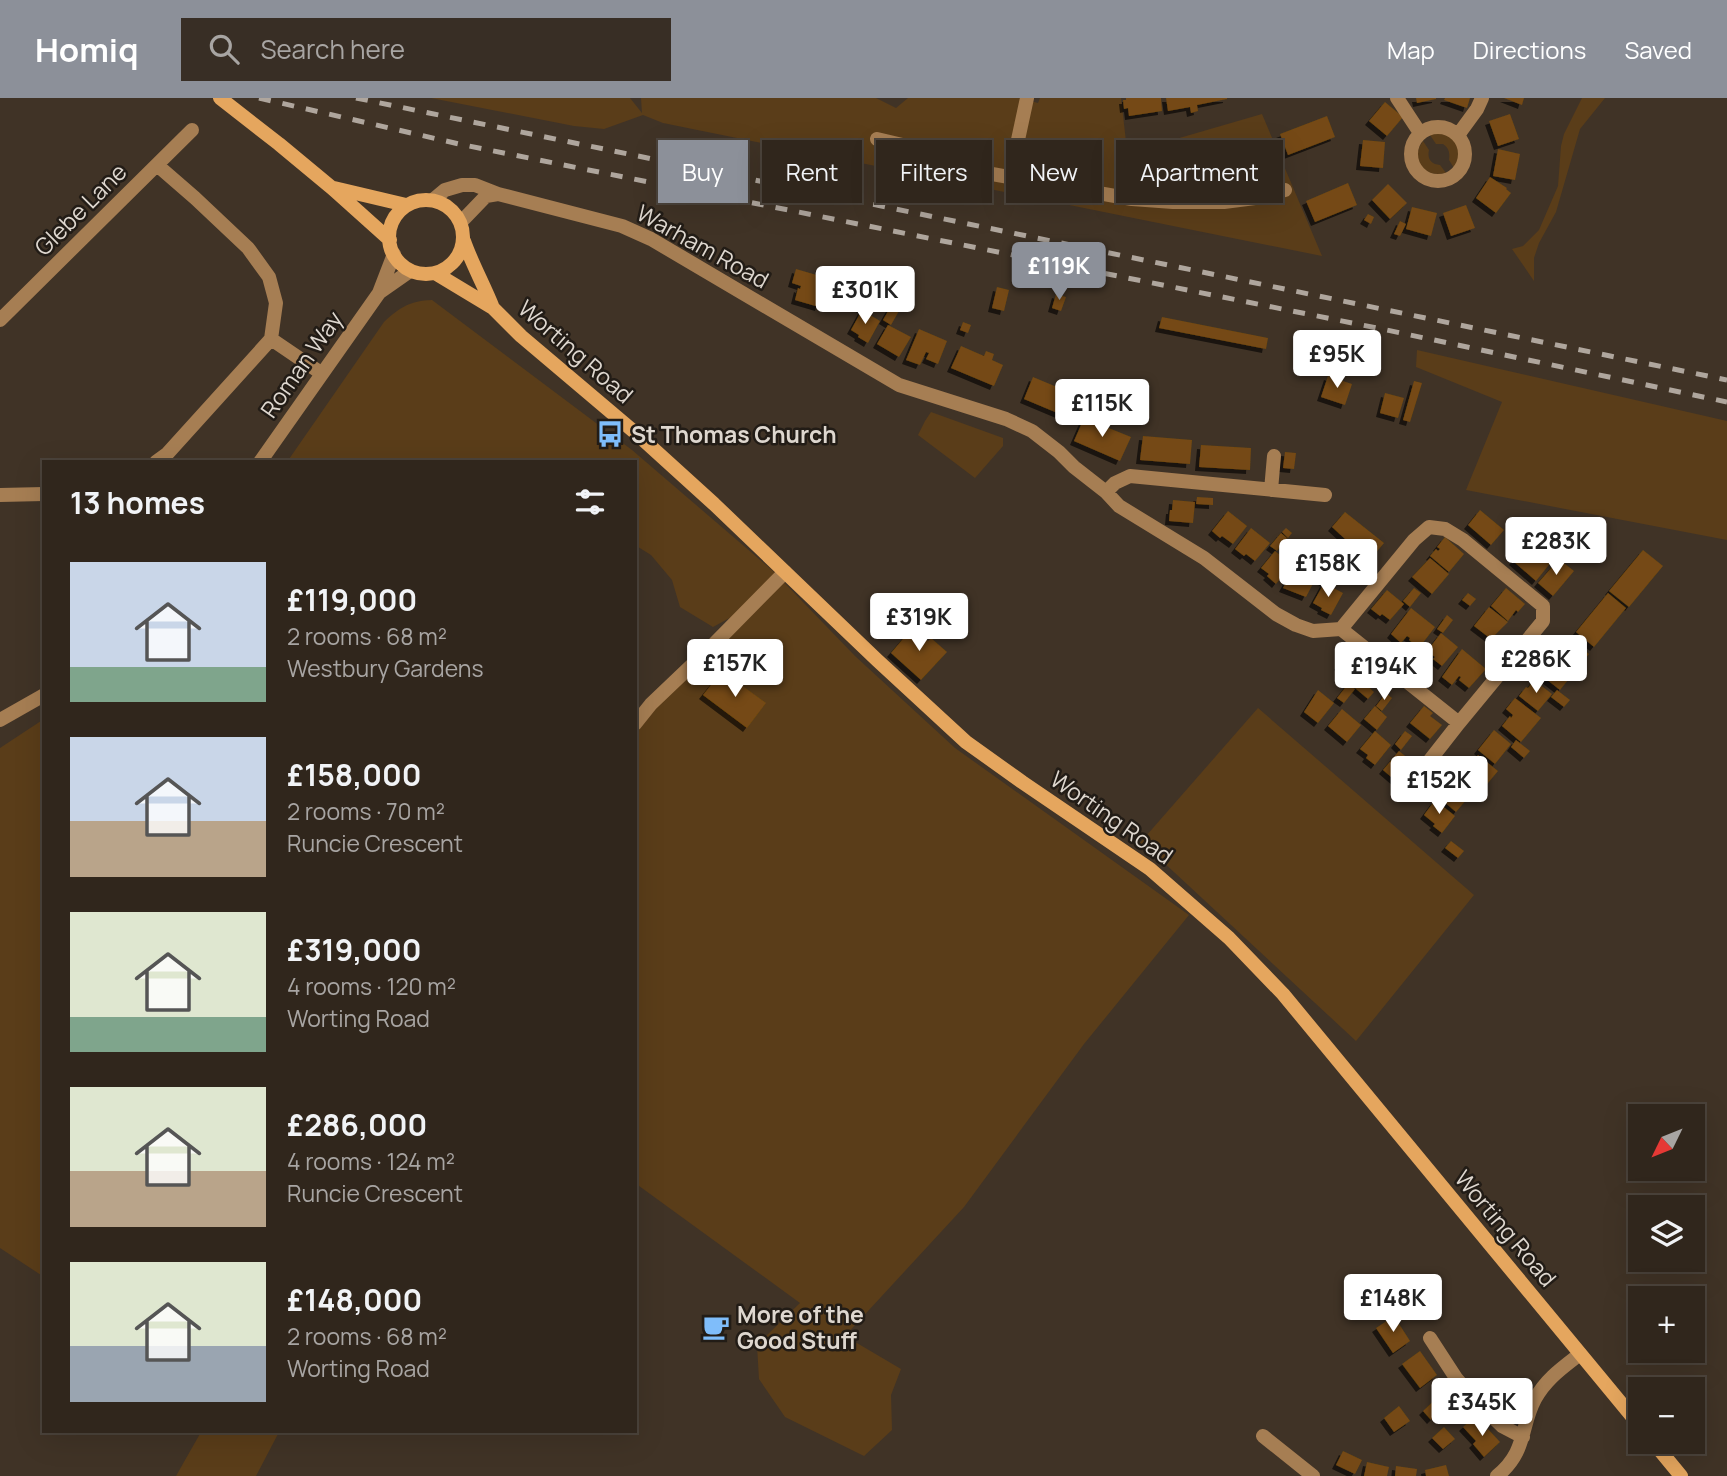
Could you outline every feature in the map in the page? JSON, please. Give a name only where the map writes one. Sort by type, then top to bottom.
[{"type":"main road","points":[[220,98],[332,188],[392,247]]},
{"type":"main road","points":[[332,188],[406,205]]},
{"type":"main road","points":[[429,199],[445,204],[455,212],[461,222],[464,241],[458,257],[450,266],[435,273],[423,274],[410,271],[397,260],[389,234],[392,221],[406,205],[429,199]]},
{"type":"main road","name":"Worting Road","points":[[464,241],[493,307]]},
{"type":"main road","name":"Worting Road","points":[[435,273],[493,307],[521,336],[704,495],[966,741],[1150,869],[1228,938],[1283,994],[1628,1412]]},
{"type":"main road","points":[[1663,1454],[1681,1476]]},
{"type":"street","points":[[1018,140],[1027,98]]},
{"type":"street","points":[[1397,98],[1420,133]]},
{"type":"street","points":[[1458,135],[1482,98]]},
{"type":"street","points":[[1440,126],[1458,135],[1466,157],[1454,177],[1436,181],[1421,175],[1412,162],[1412,146],[1420,133],[1440,126]]},
{"type":"street","name":"Glebe Lane","points":[[0,320],[192,130]]},
{"type":"street","points":[[877,139],[1006,176]]},
{"type":"street","points":[[157,165],[248,248],[269,277],[276,303],[271,339],[159,460]]},
{"type":"street","name":"Warham Road","points":[[433,201],[445,190],[462,185],[475,185],[498,194],[622,226],[651,239],[899,386],[1006,419],[1032,431],[1106,492],[1119,506],[1204,558],[1276,614],[1313,631],[1341,629]]},
{"type":"street","points":[[1102,194],[1163,201],[1240,201],[1285,190]]},
{"type":"street","points":[[461,222],[486,196],[498,194]]},
{"type":"street","name":"Roman Way","points":[[379,293],[392,247]]},
{"type":"street","name":"Roman Way","points":[[261,460],[379,293],[410,271]]},
{"type":"street","points":[[271,339],[321,373]]},
{"type":"street","points":[[1272,490],[1274,456]]},
{"type":"street","points":[[1106,492],[1115,483],[1130,476],[1325,495]]},
{"type":"street","points":[[0,495],[42,494]]},
{"type":"street","points":[[1412,783],[1543,621],[1543,606],[1463,540],[1445,529],[1430,527],[1414,540],[1341,629],[1460,723]]},
{"type":"street","points":[[637,722],[651,704],[785,572]]},
{"type":"street","points":[[0,720],[42,696]]},
{"type":"street","points":[[1430,1338],[1456,1378],[1476,1401],[1502,1426],[1523,1437]]},
{"type":"street","points":[[1497,1476],[1518,1452],[1533,1403],[1545,1382],[1580,1354]]},
{"type":"street","points":[[1263,1436],[1309,1475]]},
{"type":"shaded area","points":[[431,98],[630,98],[642,113],[641,98],[876,98],[896,108],[908,98],[1019,98],[1038,103],[1040,98],[1121,98],[1126,140],[1116,140],[1116,203],[1283,203],[1283,164],[1322,256],[1059,203],[1102,203],[1102,140],[1006,140],[1006,192],[992,189],[992,140],[876,140],[876,166],[862,163],[862,140],[762,140],[762,143],[663,123],[643,115],[604,129],[574,126]]},
{"type":"shaded area","points":[[1582,98],[1605,98],[1580,129],[1556,212],[1534,258],[1534,281],[1512,249],[1523,246],[1539,230],[1558,186],[1564,134]]},
{"type":"shaded area","points":[[1262,114],[1273,140],[1173,140]]},
{"type":"shaded area","points":[[1435,132],[1447,133],[1458,144],[1460,154],[1454,168],[1449,160],[1447,147],[1436,144],[1430,135]]},
{"type":"shaded area","points":[[1423,141],[1429,150],[1430,160],[1440,165],[1446,173],[1431,173],[1421,166],[1418,154]]},
{"type":"shaded area","points":[[432,300],[632,450],[773,571],[855,656],[955,748],[1189,915],[1084,1044],[964,1207],[845,1336],[901,1369],[891,1395],[892,1430],[864,1456],[785,1417],[759,1379],[757,1345],[800,1303],[637,1184],[637,722],[735,615],[713,627],[680,607],[672,580],[651,555],[637,546],[637,460],[288,460],[384,322],[395,312],[417,302]]},
{"type":"shaded area","points":[[1417,350],[1727,421],[1727,540],[1466,490],[1502,402],[1416,367]]},
{"type":"shaded area","points":[[931,412],[1003,438],[1003,446],[975,478],[918,435]]},
{"type":"shaded area","points":[[1258,708],[1474,895],[1356,1041],[1161,860],[1139,844]]},
{"type":"shaded area","points":[[42,720],[42,1276],[0,1248],[0,748]]},
{"type":"shaded area","points":[[200,1433],[278,1433],[256,1476],[176,1476]]},
{"type":"building","points":[[1161,98],[1162,111],[1129,116],[1128,108],[1124,109],[1123,100]]},
{"type":"building","points":[[1166,98],[1227,99],[1197,105],[1198,111],[1191,113],[1190,107],[1168,111]]},
{"type":"building","points":[[1416,98],[1436,98],[1436,99],[1417,103]]},
{"type":"building","points":[[1470,98],[1467,108],[1444,100]]},
{"type":"building","points":[[1504,98],[1524,98],[1522,105]]},
{"type":"building","points":[[1385,102],[1403,117],[1387,136],[1369,121]]},
{"type":"building","points":[[1510,114],[1519,139],[1498,146],[1489,121]]},
{"type":"building","points":[[1327,116],[1335,137],[1288,155],[1280,134]]},
{"type":"building","points":[[1363,140],[1385,142],[1383,168],[1360,166]]},
{"type":"building","points":[[1498,149],[1520,154],[1515,180],[1493,176]]},
{"type":"building","points":[[1490,177],[1511,193],[1496,213],[1476,198]]},
{"type":"building","points":[[1348,183],[1357,205],[1315,222],[1306,201]]},
{"type":"building","points":[[1388,184],[1407,203],[1390,219],[1372,200]]},
{"type":"building","points":[[1466,205],[1475,228],[1451,236],[1443,213]]},
{"type":"building","points":[[1412,207],[1437,213],[1431,236],[1406,229]]},
{"type":"building","points":[[1368,214],[1374,217],[1371,224],[1364,220]]},
{"type":"building","points":[[1400,221],[1406,224],[1400,236],[1394,234]]},
{"type":"building","points":[[796,269],[827,278],[819,307],[795,300],[801,286],[792,283]]},
{"type":"building","points":[[858,287],[872,295],[863,310],[850,302]]},
{"type":"building","points":[[997,287],[1009,290],[1004,311],[992,308]]},
{"type":"building","points":[[1056,294],[1066,297],[1061,311],[1052,308]]},
{"type":"building","points":[[891,306],[899,311],[891,325],[883,320]]},
{"type":"building","points":[[862,310],[880,321],[868,343],[851,330]]},
{"type":"building","points":[[1162,317],[1268,338],[1266,349],[1159,328]]},
{"type":"building","points":[[963,322],[971,325],[968,333],[960,330]]},
{"type":"building","points":[[888,325],[911,337],[899,357],[877,344]]},
{"type":"building","points":[[919,329],[947,341],[938,364],[926,359],[929,353],[926,352],[920,365],[906,360]]},
{"type":"building","points":[[961,346],[984,356],[986,351],[994,354],[992,360],[1003,365],[994,386],[951,368]]},
{"type":"building","points":[[1328,376],[1352,384],[1345,405],[1321,397]]},
{"type":"building","points":[[1033,377],[1076,395],[1067,417],[1024,399]]},
{"type":"building","points":[[1414,381],[1422,383],[1410,422],[1403,420]]},
{"type":"building","points":[[1385,393],[1404,398],[1398,418],[1380,413]]},
{"type":"building","points":[[1084,418],[1131,437],[1120,461],[1074,441]]},
{"type":"building","points":[[1143,436],[1192,440],[1190,464],[1140,460]]},
{"type":"building","points":[[1201,445],[1251,448],[1250,470],[1199,467]]},
{"type":"building","points":[[1285,452],[1296,453],[1294,469],[1283,468]]},
{"type":"building","points":[[1197,497],[1213,498],[1213,505],[1196,504]]},
{"type":"building","points":[[1173,500],[1195,502],[1193,523],[1169,521]]},
{"type":"building","points":[[1480,510],[1504,530],[1491,545],[1468,525]]},
{"type":"building","points":[[1228,511],[1247,526],[1233,544],[1212,531]]},
{"type":"building","points":[[1345,512],[1384,543],[1369,561],[1332,527]]},
{"type":"building","points":[[1251,528],[1270,543],[1255,561],[1235,549]]},
{"type":"building","points":[[1286,528],[1292,533],[1288,538],[1282,532]]},
{"type":"building","points":[[1281,533],[1287,538],[1277,551],[1270,546]]},
{"type":"building","points":[[1445,537],[1464,554],[1449,572],[1430,556],[1436,549],[1440,549],[1437,547]]},
{"type":"building","points":[[1529,542],[1552,561],[1536,581],[1513,561]]},
{"type":"building","points":[[1330,547],[1343,558],[1335,567],[1322,556]]},
{"type":"building","points":[[1643,550],[1663,566],[1629,607],[1609,591]]},
{"type":"building","points":[[1275,551],[1292,564],[1276,584],[1261,568]]},
{"type":"building","points":[[1430,558],[1449,574],[1432,594],[1412,577]]},
{"type":"building","points":[[1559,559],[1574,571],[1553,596],[1538,583]]},
{"type":"building","points":[[1296,564],[1317,576],[1306,597],[1283,588]]},
{"type":"building","points":[[1327,565],[1334,569],[1325,583],[1319,579]]},
{"type":"building","points":[[1324,583],[1343,593],[1331,615],[1313,603]]},
{"type":"building","points":[[1414,588],[1421,593],[1410,607],[1403,601]]},
{"type":"building","points":[[1506,588],[1525,604],[1518,612],[1516,610],[1508,621],[1491,606]]},
{"type":"building","points":[[1387,590],[1404,604],[1390,620],[1371,609]]},
{"type":"building","points":[[1468,593],[1476,599],[1470,606],[1462,600]]},
{"type":"building","points":[[1608,593],[1626,608],[1594,647],[1576,632]]},
{"type":"building","points":[[1489,607],[1508,622],[1491,639],[1474,626]]},
{"type":"building","points":[[1411,608],[1435,627],[1419,648],[1407,636],[1401,643],[1391,634]]},
{"type":"building","points":[[1447,615],[1453,620],[1443,633],[1437,629]]},
{"type":"building","points":[[913,627],[928,641],[931,638],[947,652],[921,680],[891,653]]},
{"type":"building","points":[[1441,633],[1458,647],[1442,666],[1427,651]]},
{"type":"building","points":[[1571,639],[1589,654],[1560,690],[1541,675]]},
{"type":"building","points":[[1462,649],[1486,669],[1469,688],[1459,680],[1459,676],[1452,685],[1442,677]]},
{"type":"building","points":[[1350,651],[1373,665],[1359,683],[1338,666]]},
{"type":"building","points":[[722,671],[766,703],[747,728],[703,695]]},
{"type":"building","points":[[1534,680],[1552,694],[1538,711],[1519,696]]},
{"type":"building","points":[[1362,681],[1374,692],[1368,699],[1355,688]]},
{"type":"building","points":[[1348,684],[1355,689],[1344,703],[1337,698]]},
{"type":"building","points":[[1318,690],[1334,703],[1318,723],[1304,712]]},
{"type":"building","points":[[1557,690],[1570,700],[1564,707],[1551,697]]},
{"type":"building","points":[[1386,693],[1392,698],[1382,711],[1376,706]]},
{"type":"building","points":[[1515,698],[1541,718],[1521,742],[1502,726],[1513,715],[1506,709]]},
{"type":"building","points":[[1375,706],[1387,717],[1377,730],[1364,719]]},
{"type":"building","points":[[1424,706],[1433,713],[1430,716],[1442,725],[1430,739],[1410,723]]},
{"type":"building","points":[[1342,709],[1361,725],[1347,742],[1328,726]]},
{"type":"building","points":[[1494,730],[1511,744],[1495,764],[1478,750]]},
{"type":"building","points":[[1375,731],[1391,745],[1375,765],[1360,749]]},
{"type":"building","points":[[1405,731],[1412,736],[1401,750],[1395,744]]},
{"type":"building","points":[[1516,740],[1530,751],[1524,758],[1511,747]]},
{"type":"building","points":[[1399,751],[1415,764],[1408,773],[1405,771],[1397,782],[1383,770]]},
{"type":"building","points":[[1478,755],[1498,771],[1478,795],[1453,774],[1462,762],[1470,769]]},
{"type":"building","points":[[1453,778],[1472,793],[1456,812],[1436,795],[1442,788],[1445,791]]},
{"type":"building","points":[[1435,800],[1455,816],[1442,833],[1424,815]]},
{"type":"building","points":[[1451,841],[1464,851],[1458,858],[1445,848]]},
{"type":"building","points":[[1394,1316],[1410,1341],[1393,1353],[1376,1328]]},
{"type":"building","points":[[1420,1351],[1437,1375],[1420,1388],[1402,1364]]},
{"type":"building","points":[[1443,1392],[1459,1410],[1448,1420],[1440,1411],[1431,1420],[1423,1411]]},
{"type":"building","points":[[1399,1406],[1410,1421],[1394,1432],[1384,1418]]},
{"type":"building","points":[[1473,1418],[1485,1432],[1488,1429],[1500,1442],[1484,1457],[1473,1444],[1476,1441],[1463,1427]]},
{"type":"building","points":[[1444,1427],[1455,1439],[1443,1449],[1432,1438]]},
{"type":"building","points":[[1343,1451],[1362,1460],[1355,1474],[1336,1465]]},
{"type":"building","points":[[1367,1462],[1389,1467],[1387,1476],[1364,1476]]},
{"type":"building","points":[[1446,1465],[1449,1476],[1426,1476],[1425,1470]]},
{"type":"building","points":[[1396,1466],[1417,1469],[1416,1476],[1395,1476]]},
{"type":"railway","points":[[259,98],[459,144],[1382,329],[1727,402]]},
{"type":"railway","points":[[356,98],[1727,380]]},
{"type":"place","name":"St Thomas Church","points":[[610,434]]},
{"type":"place","name":"More of the Good Stuff","points":[[716,1327]]}]
